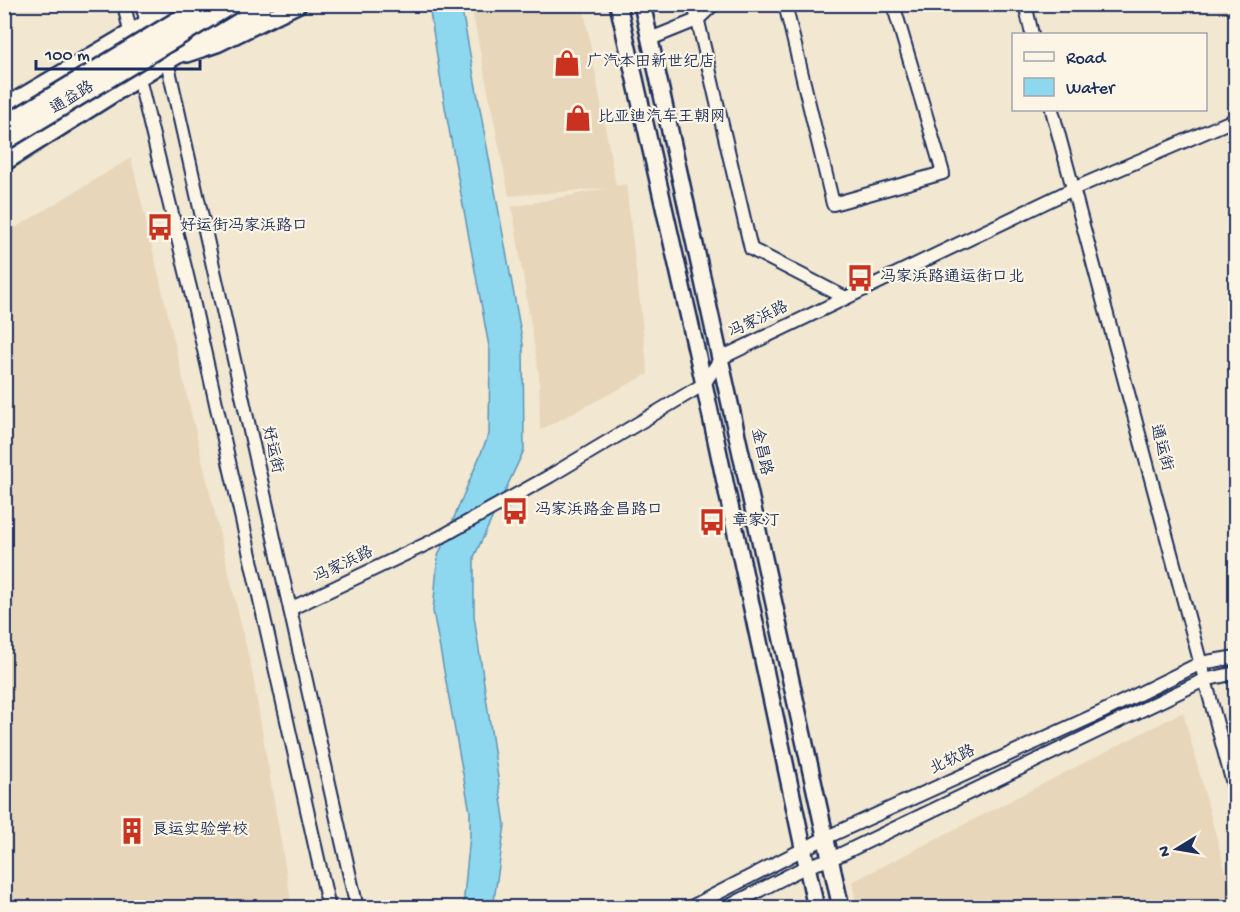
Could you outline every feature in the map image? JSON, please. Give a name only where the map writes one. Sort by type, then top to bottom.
[{"type":"highway","points":[[146,22],[174,4]]},
{"type":"highway","points":[[4,125],[204,4]]},
{"type":"highway","points":[[4,142],[233,4]]},
{"type":"highway","points":[[167,61],[264,4]]},
{"type":"main road","points":[[146,22],[163,4]]},
{"type":"main road","name":"通益路","points":[[4,107],[146,22],[181,4]]},
{"type":"main road","name":"通益路","points":[[4,163],[167,61],[250,4]]},
{"type":"main road","points":[[167,61],[217,44],[299,4]]},
{"type":"main road","points":[[618,4],[704,384],[816,908]]},
{"type":"main road","name":"金昌路","points":[[642,4],[841,908]]},
{"type":"street","points":[[124,4],[139,79],[190,291],[329,908]]},
{"type":"street","name":"好运街","points":[[141,4],[146,22],[167,61],[357,908]]},
{"type":"street","points":[[694,4],[751,249],[846,298]]},
{"type":"street","points":[[650,39],[697,20],[714,4]]},
{"type":"street","points":[[784,4],[833,204],[943,174],[893,4]]},
{"type":"street","points":[[1025,4],[1032,33]]},
{"type":"street","name":"通运街","points":[[1052,111],[1236,795]]},
{"type":"street","name":"冯家浜路","points":[[290,609],[439,538],[501,504],[704,384],[721,358],[1073,189],[1236,119]]},
{"type":"street","name":"北软路","points":[[689,908],[825,838],[1102,712],[1201,663],[1236,657]]},
{"type":"street","points":[[725,908],[807,866],[831,859],[1204,681],[1236,673]]},
{"type":"shaded area","points":[[471,5],[583,5],[616,186],[626,184],[648,374],[540,430],[539,375],[512,207],[608,188],[509,196]]},
{"type":"shaded area","points":[[131,158],[252,671],[292,907],[5,907],[5,234]]},
{"type":"shaded area","points":[[1183,712],[1235,907],[857,907],[852,882]]},
{"type":"water","points":[[429,5],[461,5],[523,344],[524,450],[474,557],[474,616],[505,825],[493,907],[463,907],[470,812],[433,611],[438,556],[489,434],[490,352],[445,107]]},
{"type":"place","name":"广汽本田新世纪店","points":[[567,63]]},
{"type":"place","name":"比亚迪汽车王朝网","points":[[578,118]]},
{"type":"place","name":"好运街冯家浜路口","points":[[160,227]]},
{"type":"place","name":"冯家浜路通运街口北","points":[[860,278]]},
{"type":"place","name":"冯家浜路金昌路口","points":[[515,511]]},
{"type":"place","name":"章家汀","points":[[712,522]]},
{"type":"place","name":"良运实验学校","points":[[132,831]]}]
